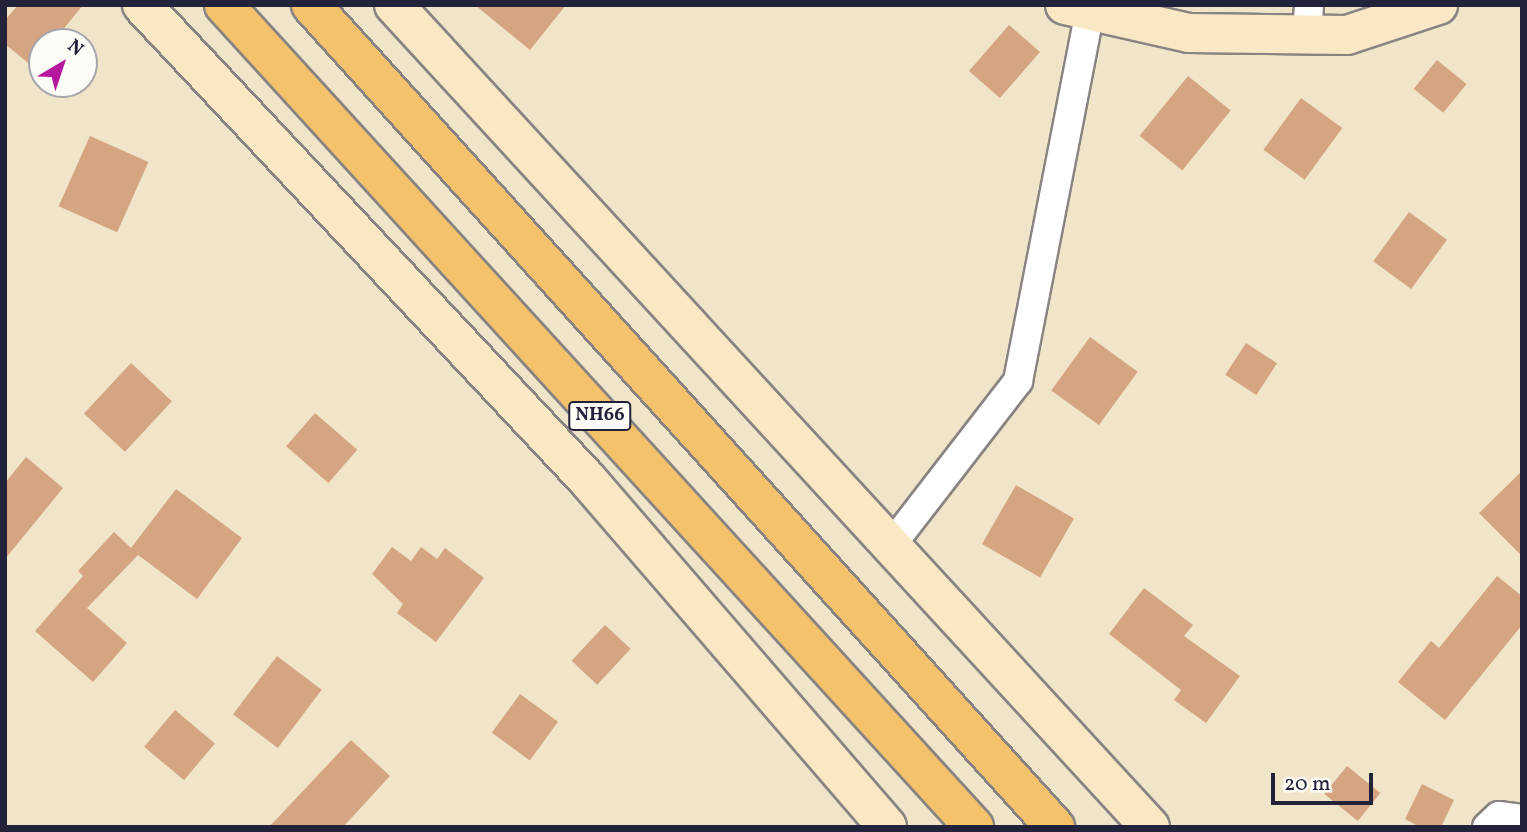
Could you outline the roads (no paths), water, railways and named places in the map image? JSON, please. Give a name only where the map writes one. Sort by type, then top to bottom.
[{"type":"highway","name":"NH66","points":[[224,5],[974,827]]},
{"type":"highway","name":"NH66","points":[[311,5],[1055,827]]},
{"type":"street","points":[[142,5],[587,479],[887,827]]},
{"type":"street","points":[[394,5],[889,548],[1150,827]]},
{"type":"street","points":[[889,548],[1018,381],[1077,7],[1189,33],[1308,20],[1347,35],[1438,5]]},
{"type":"street","points":[[1487,827],[1499,816],[1522,819]]}]
